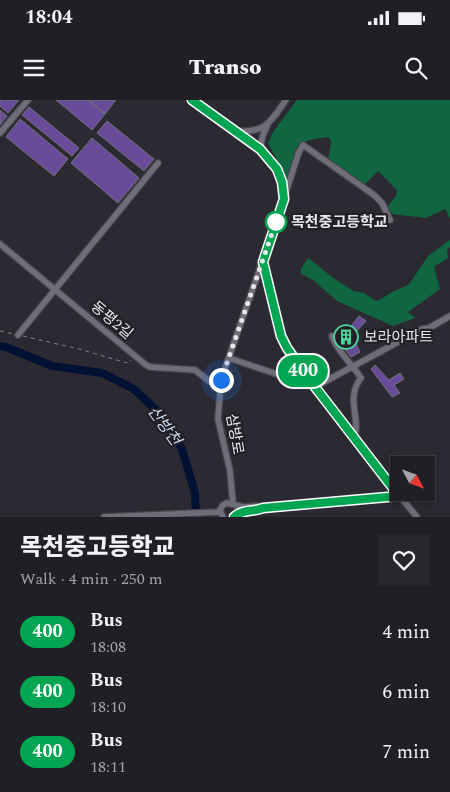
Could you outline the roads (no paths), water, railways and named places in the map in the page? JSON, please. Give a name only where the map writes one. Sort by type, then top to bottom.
[{"type":"street","points":[[0,133],[28,100]]},
{"type":"street","name":"삼방로","points":[[192,100],[260,149],[277,169],[282,182],[284,199]]},
{"type":"street","points":[[260,149],[267,126],[286,100]]},
{"type":"street","points":[[237,131],[257,131],[267,126]]},
{"type":"street","name":"삼방로","points":[[235,516],[237,510],[234,505],[230,475],[218,419],[220,386],[299,152],[303,145],[374,195],[382,203],[390,220]]},
{"type":"street","points":[[18,335],[158,163]]},
{"type":"street","name":"동평2길","points":[[0,244],[150,367],[195,370],[213,384],[220,386]]},
{"type":"street","points":[[263,262],[281,336],[287,348],[390,485]]},
{"type":"street","points":[[229,358],[315,387],[422,329],[429,328],[450,316]]},
{"type":"street","points":[[332,336],[334,343],[361,378],[354,396],[353,408],[357,426],[353,438]]},
{"type":"street","name":"삼방로","points":[[225,504],[228,491],[227,480],[230,475]]},
{"type":"street","points":[[104,517],[213,512],[222,515],[221,508],[230,502],[234,505],[263,508],[390,497]]},
{"type":"street","points":[[403,501],[417,517]]},
{"type":"street","points":[[235,516],[241,512],[263,508]]},
{"type":"waterway","name":"산방천","points":[[0,346],[52,366],[102,373],[134,389],[161,415],[182,449],[195,493],[196,517]]},
{"type":"place","name":"목천중고등학교","points":[[276,222]]},
{"type":"place","name":"보라아파트","points":[[346,337]]}]
